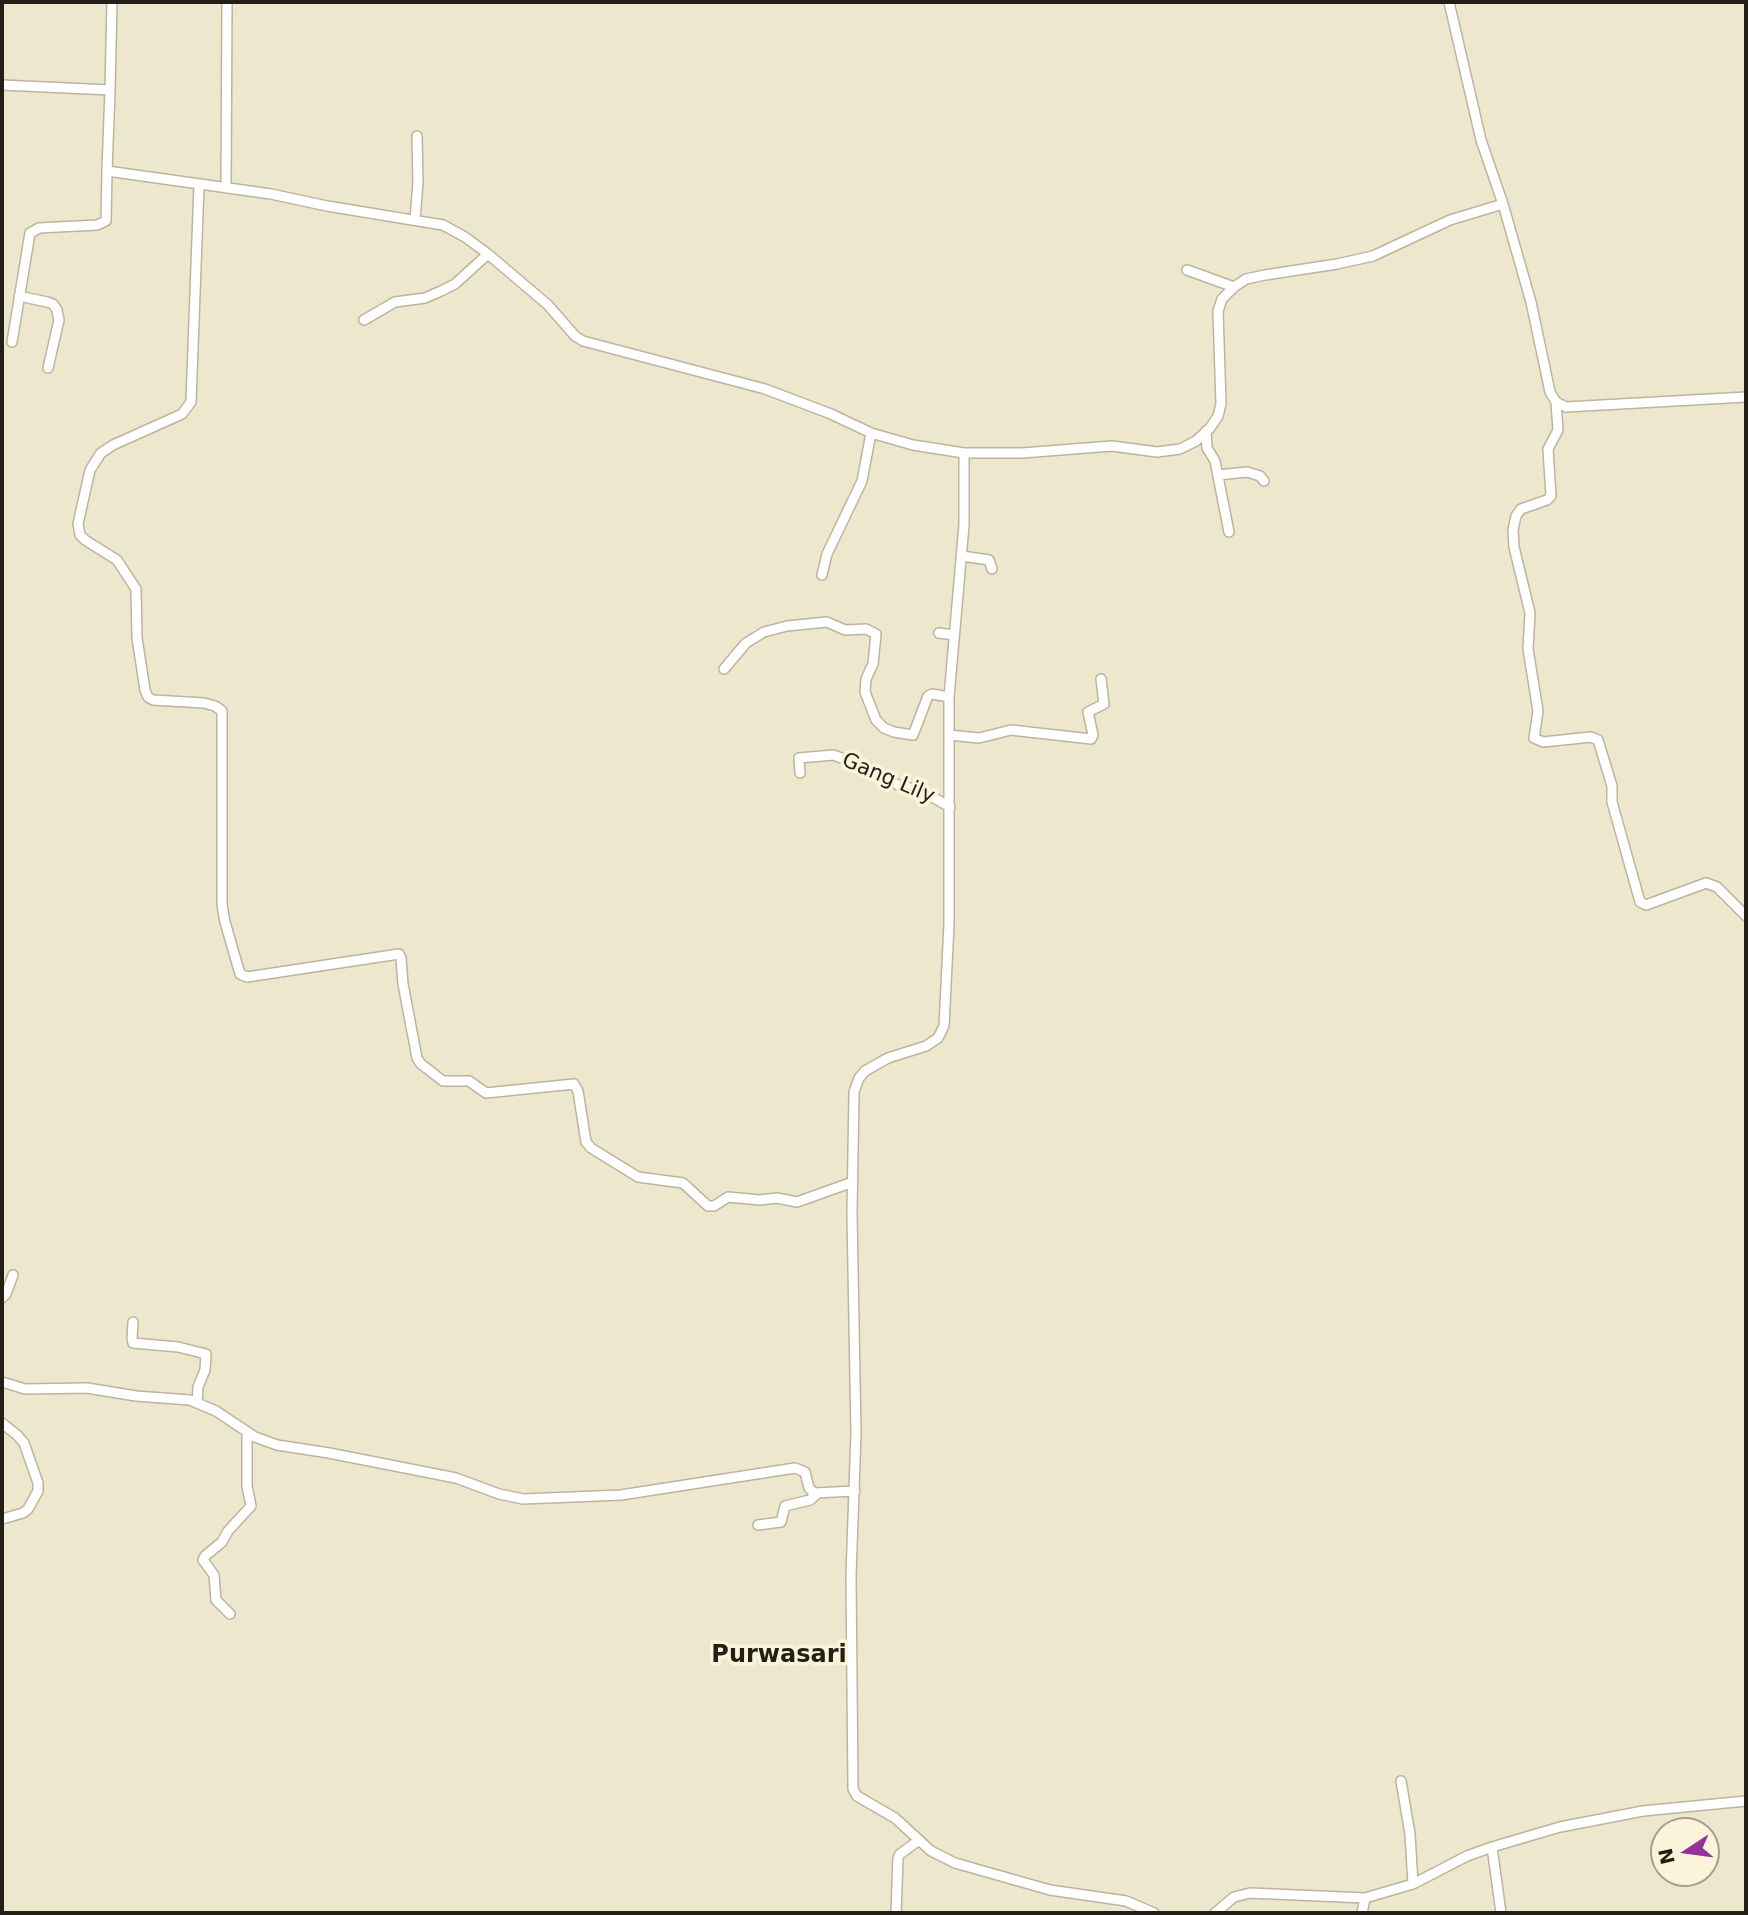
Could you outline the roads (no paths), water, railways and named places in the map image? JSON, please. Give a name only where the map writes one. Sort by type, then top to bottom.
[{"type":"street","points":[[12,342],[30,233],[39,229],[97,225],[106,221],[112,2]]},
{"type":"street","points":[[226,188],[227,2]]},
{"type":"street","points":[[1449,2],[1481,140],[1503,204],[1531,302],[1550,392],[1556,402],[1559,430],[1548,449],[1552,496],[1521,509],[1516,516],[1513,530],[1514,547],[1530,614],[1528,649],[1538,703],[1534,738],[1543,742],[1591,737],[1598,740],[1612,786],[1611,799],[1619,829],[1642,904],[1706,884],[1717,887],[1746,916]]},
{"type":"street","points":[[2,85],[110,90]]},
{"type":"street","points":[[415,220],[417,136]]},
{"type":"street","points":[[107,171],[226,188],[443,226],[465,237],[488,254],[548,305],[575,336],[583,341],[765,388],[871,433],[912,444],[964,453],[1022,453],[1112,446],[1157,452],[1180,449],[1196,441],[1218,415],[1221,404],[1219,305],[1234,287],[1246,279],[1373,256],[1450,220],[1503,204]]},
{"type":"street","points":[[199,185],[190,405],[182,414],[101,453],[90,470],[78,524],[80,535],[117,560],[136,589],[137,638],[148,697],[153,700],[204,703],[222,711],[222,905],[240,974],[247,977],[399,954],[417,1058],[443,1081],[469,1081],[486,1093],[574,1084],[579,1091],[586,1142],[590,1148],[638,1177],[680,1181],[708,1206],[714,1206],[726,1197],[760,1200],[776,1198],[797,1202],[853,1182]]},
{"type":"street","points":[[364,320],[395,302],[425,298],[455,284],[488,254]]},
{"type":"street","points":[[1187,270],[1234,287]]},
{"type":"street","points":[[19,296],[53,304],[57,310],[59,320],[48,368]]},
{"type":"street","points":[[1556,402],[1566,407],[1746,397]]},
{"type":"street","points":[[1206,431],[1207,449],[1213,456],[1229,532]]},
{"type":"street","points":[[822,575],[827,554],[862,481],[871,433]]},
{"type":"street","points":[[964,453],[962,556],[949,697],[949,924],[944,1026],[938,1038],[926,1046],[888,1058],[865,1071],[854,1091],[856,1433],[851,1588],[853,1789],[858,1796],[895,1818],[931,1851],[955,1863],[1050,1890],[1126,1901],[1154,1913]]},
{"type":"street","points":[[1218,475],[1247,472],[1260,476],[1264,481]]},
{"type":"street","points":[[962,556],[989,560],[992,569]]},
{"type":"street","points":[[724,670],[746,643],[764,632],[787,626],[827,622],[845,630],[866,629],[876,634],[873,664],[866,679],[866,692],[876,720],[884,727],[894,732],[913,734],[928,695],[949,697]]},
{"type":"street","points":[[939,633],[954,635]]},
{"type":"street","points":[[949,735],[979,738],[1012,730],[1091,739],[1093,735],[1088,712],[1104,704],[1101,680]]},
{"type":"street","name":"Gang Lily","points":[[800,773],[798,761],[801,756],[833,755],[870,768],[898,785],[922,791],[950,807]]},
{"type":"street","points":[[2,1298],[13,1275]]},
{"type":"street","points":[[133,1322],[133,1343],[178,1347],[206,1354],[197,1403]]},
{"type":"street","points":[[2,1382],[25,1389],[87,1388],[197,1403],[216,1410],[247,1432],[276,1445],[456,1478],[499,1494],[523,1499],[621,1495],[796,1468],[805,1472],[811,1491],[855,1491]]},
{"type":"street","points":[[2,1423],[18,1435],[23,1443],[38,1483],[38,1491],[23,1513],[2,1519]]},
{"type":"street","points":[[230,1614],[216,1600],[214,1575],[203,1560],[222,1542],[228,1531],[251,1506],[247,1486],[247,1432]]},
{"type":"street","points":[[758,1525],[781,1522],[785,1506],[810,1500],[818,1493]]},
{"type":"street","points":[[1401,1781],[1410,1834],[1413,1884]]},
{"type":"street","points":[[1214,1913],[1234,1897],[1250,1893],[1365,1898],[1413,1884],[1467,1856],[1560,1827],[1643,1811],[1746,1801]]},
{"type":"street","points":[[896,1913],[898,1858],[918,1841]]},
{"type":"street","points":[[1492,1847],[1501,1913]]},
{"type":"street","points":[[1362,1913],[1365,1898]]},
{"type":"district","name":"Purwasari","points":[[779,1656]]}]
